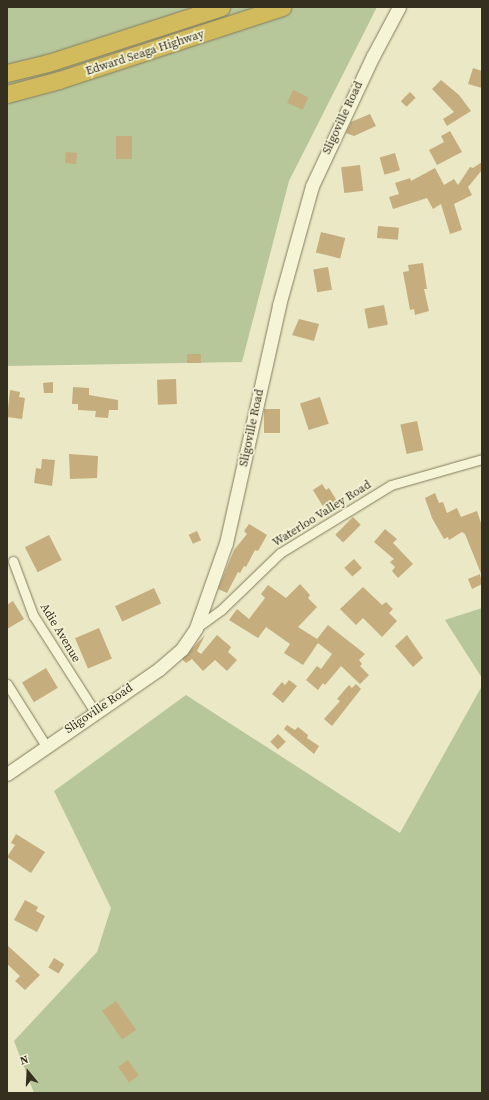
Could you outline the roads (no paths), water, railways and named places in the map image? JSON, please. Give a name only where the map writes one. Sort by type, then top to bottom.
[{"type":"highway","name":"Edward Seaga Highway","points":[[7,73],[48,63],[221,7]]},
{"type":"highway","name":"Edward Seaga Highway","points":[[7,94],[59,80],[282,7]]},
{"type":"street","name":"Sligoville Road","points":[[7,774],[158,669],[182,649],[196,628],[226,543],[279,305],[312,186],[373,56],[399,7]]},
{"type":"street","name":"Waterloo Valley Road","points":[[196,628],[221,610],[280,553],[391,485],[482,458]]},
{"type":"street","name":"Adie Avenue","points":[[13,561],[33,615],[95,712]]},
{"type":"street","points":[[7,684],[46,746]]}]
